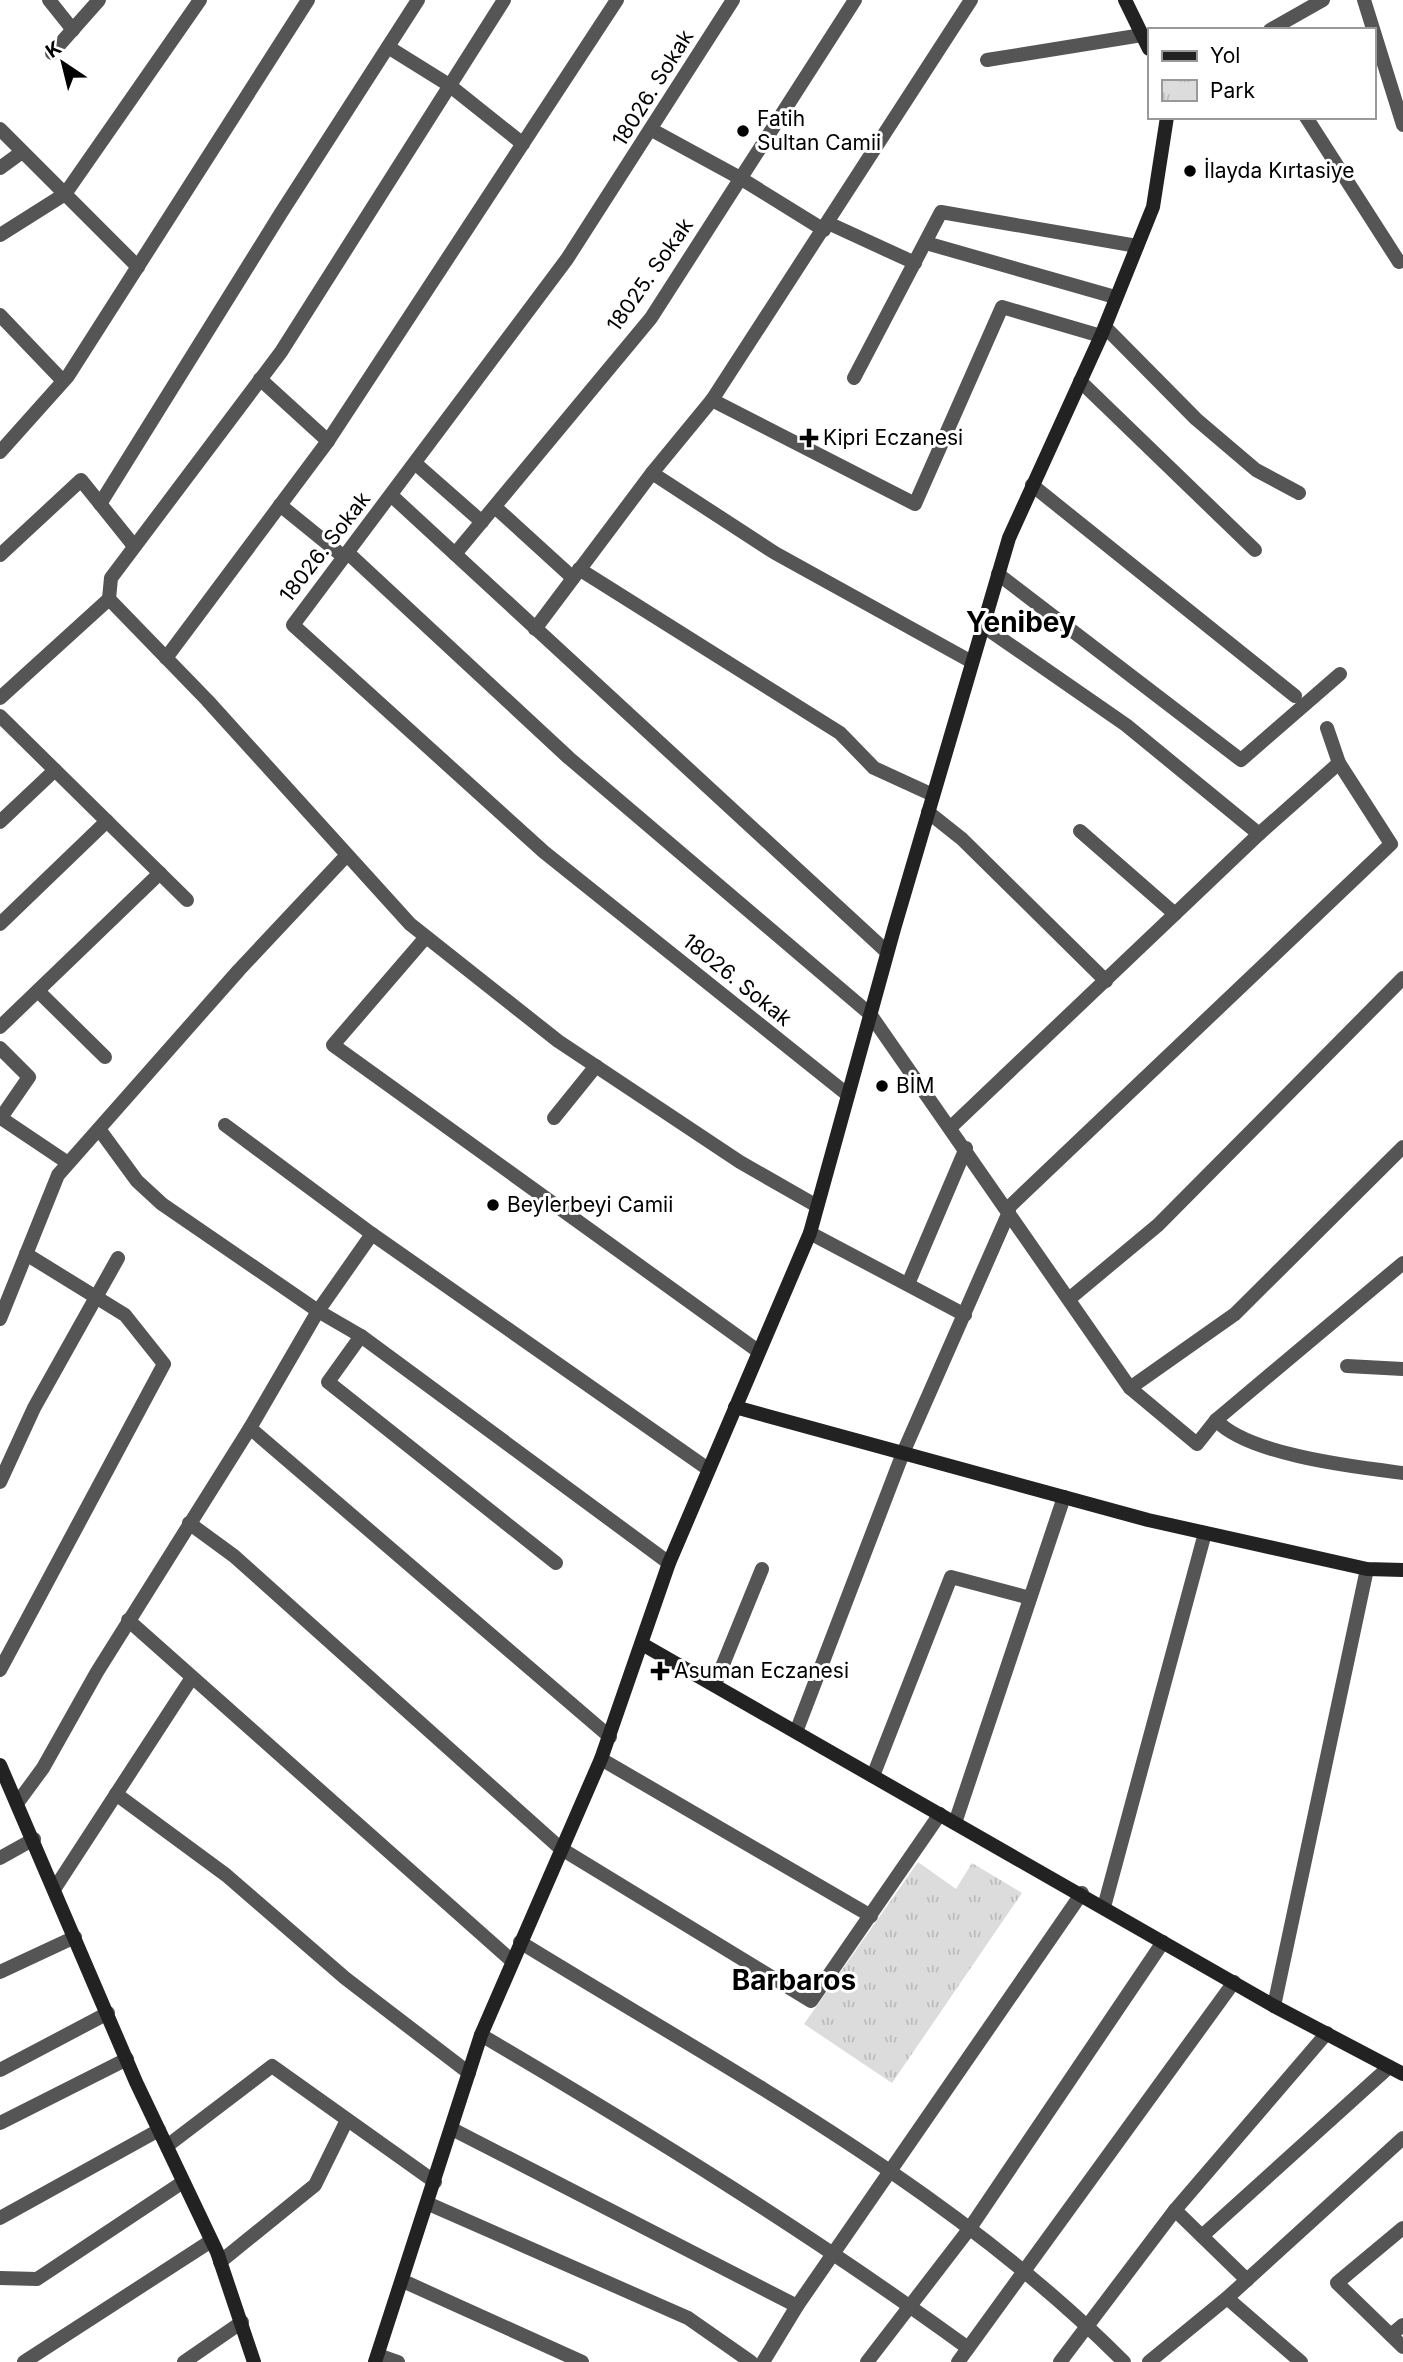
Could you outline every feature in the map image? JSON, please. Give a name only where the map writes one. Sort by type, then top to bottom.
[{"type":"main road","points":[[1125,0],[1148,47]]},
{"type":"main road","points":[[377,2358],[429,2204],[481,2035],[601,1759],[668,1563],[810,1233],[887,952],[1009,538],[1103,331],[1153,207],[1167,119]]},
{"type":"main road","points":[[735,1407],[1205,1533],[1367,1569],[1403,1570]]},
{"type":"main road","points":[[642,1644],[1082,1893],[1274,2006],[1403,2074]]},
{"type":"main road","points":[[1,1768],[34,1839],[107,2014],[220,2262],[254,2362]]},
{"type":"street","points":[[49,0],[73,30]]},
{"type":"street","points":[[52,53],[99,0]]},
{"type":"street","points":[[0,235],[65,194],[200,0]]},
{"type":"street","points":[[0,452],[64,381],[308,0]]},
{"type":"street","points":[[100,504],[281,213],[418,0]]},
{"type":"street","points":[[0,698],[108,599],[111,578],[281,352],[504,0]]},
{"type":"street","points":[[166,658],[328,441],[617,0]]},
{"type":"street","name":"18026. Sokak","points":[[733,0],[567,259],[293,625],[544,852],[848,1095]]},
{"type":"street","name":"18025. Sokak","points":[[454,554],[651,318],[855,0]]},
{"type":"street","points":[[535,629],[652,473],[712,400],[971,0]]},
{"type":"street","points":[[1274,28],[1323,0]]},
{"type":"street","points":[[1364,0],[1373,28]]},
{"type":"street","points":[[987,60],[1142,35]]},
{"type":"street","points":[[1375,35],[1403,125]]},
{"type":"street","points":[[388,47],[449,85],[523,144]]},
{"type":"street","points":[[1307,119],[1399,262]]},
{"type":"street","points":[[0,129],[138,267]]},
{"type":"street","points":[[652,130],[826,226],[915,263]]},
{"type":"street","points":[[0,168],[22,152]]},
{"type":"street","points":[[854,377],[941,212],[1137,246]]},
{"type":"street","points":[[926,243],[1115,297]]},
{"type":"street","points":[[712,400],[915,505],[1002,307],[1103,331],[1196,419],[1256,470],[1299,493]]},
{"type":"street","points":[[3,324],[64,381]]},
{"type":"street","points":[[260,379],[328,441]]},
{"type":"street","points":[[1080,381],[1255,550]]},
{"type":"street","points":[[416,464],[482,522]]},
{"type":"street","points":[[652,473],[775,553],[972,662]]},
{"type":"street","points":[[0,555],[81,480],[134,546]]},
{"type":"street","points":[[1032,485],[1295,696]]},
{"type":"street","points":[[392,496],[887,952]]},
{"type":"street","points":[[280,505],[346,555],[569,758],[870,1014],[1130,1388],[1196,1444],[1216,1420],[1403,1263]]},
{"type":"street","points":[[495,507],[576,573],[840,733],[874,768],[933,795]]},
{"type":"street","points":[[999,574],[1241,760],[1340,674]]},
{"type":"street","points":[[108,599],[166,658],[410,924],[558,1041],[740,1161],[817,1206]]},
{"type":"street","points":[[983,626],[1126,725],[1259,834]]},
{"type":"street","points":[[0,716],[187,900]]},
{"type":"street","points":[[796,1732],[903,1453],[965,1315],[1008,1210],[1391,844],[1339,763],[1327,728]]},
{"type":"street","points":[[951,1127],[1259,834],[1339,763]]},
{"type":"street","points":[[0,822],[55,770]]},
{"type":"street","points":[[928,812],[962,839],[1107,981]]},
{"type":"street","points":[[0,924],[107,821]]},
{"type":"street","points":[[1080,831],[1175,914]]},
{"type":"street","points":[[0,1319],[58,1175],[346,856]]},
{"type":"street","points":[[0,1027],[160,873]]},
{"type":"street","points":[[426,937],[333,1045],[758,1351]]},
{"type":"street","points":[[1069,1300],[1158,1226],[1403,978]]},
{"type":"street","points":[[38,991],[105,1057]]},
{"type":"street","points":[[0,1048],[29,1077],[0,1119],[68,1163]]},
{"type":"street","points":[[554,1118],[596,1066]]},
{"type":"street","points":[[225,1125],[372,1234],[708,1469]]},
{"type":"street","points":[[99,1129],[137,1181],[162,1204],[317,1311],[361,1336],[668,1563]]},
{"type":"street","points":[[1130,1388],[1235,1314],[1403,1147]]},
{"type":"street","points":[[908,1284],[965,1148]]},
{"type":"street","points":[[810,1233],[965,1315]]},
{"type":"street","points":[[18,1802],[43,1768],[128,1620],[250,1428],[317,1311],[372,1234]]},
{"type":"street","points":[[0,1670],[164,1364],[125,1315],[26,1254]]},
{"type":"street","points":[[0,1482],[34,1408],[118,1258]]},
{"type":"street","points":[[361,1336],[328,1382],[556,1563]]},
{"type":"street","points":[[1347,1366],[1403,1368]]},
{"type":"street","points":[[1216,1420],[1226,1431],[1268,1446],[1327,1462],[1403,1474]]},
{"type":"street","points":[[250,1428],[610,1737]]},
{"type":"street","points":[[955,1823],[1064,1497]]},
{"type":"street","points":[[189,1523],[234,1556],[560,1849],[811,2001],[940,1814]]},
{"type":"street","points":[[1104,1907],[1205,1533]]},
{"type":"street","points":[[715,1684],[762,1569]]},
{"type":"street","points":[[1274,2006],[1367,1569]]},
{"type":"street","points":[[873,1776],[951,1577],[1030,1598]]},
{"type":"street","points":[[128,1620],[191,1679],[512,1961]]},
{"type":"street","points":[[55,1888],[191,1679]]},
{"type":"street","points":[[601,1759],[871,1916]]},
{"type":"street","points":[[116,1794],[226,1875],[345,1978],[469,2073]]},
{"type":"street","points":[[0,1858],[34,1839]]},
{"type":"street","points":[[763,2362],[797,2306],[1082,1893]]},
{"type":"street","points":[[0,1972],[75,1937]]},
{"type":"street","points":[[520,1942],[892,2171],[970,2228],[1025,2273],[1124,2362]]},
{"type":"street","points":[[867,2362],[970,2228],[1163,1942]]},
{"type":"street","points":[[958,2362],[1234,1982]]},
{"type":"street","points":[[0,2070],[107,2014]]},
{"type":"street","points":[[1060,2362],[1175,2210],[1327,2033]]},
{"type":"street","points":[[481,2035],[655,2137],[836,2253],[968,2348]]},
{"type":"street","points":[[0,2123],[127,2059]]},
{"type":"street","points":[[167,2147],[272,2066],[435,2182]]},
{"type":"street","points":[[1202,2236],[1389,2067]]},
{"type":"street","points":[[220,2262],[315,2185],[347,2120]]},
{"type":"street","points":[[452,2129],[797,2306]]},
{"type":"street","points":[[0,2218],[159,2130]]},
{"type":"street","points":[[1159,2359],[1403,2138]]},
{"type":"street","points":[[0,2278],[37,2279],[183,2182]]},
{"type":"street","points":[[429,2204],[688,2318],[751,2362]]},
{"type":"street","points":[[1175,2210],[1247,2280]]},
{"type":"street","points":[[1403,2228],[1337,2283],[1403,2347]]},
{"type":"street","points":[[24,2362],[211,2241]]},
{"type":"street","points":[[402,2281],[582,2362]]},
{"type":"street","points":[[1227,2298],[1301,2362]]},
{"type":"street","points":[[184,2362],[242,2322]]},
{"type":"street","points":[[1391,2335],[1403,2325]]},
{"type":"street","points":[[377,2358],[398,2362]]},
{"type":"green space","points":[[918,1862],[956,1889],[972,1863],[1022,1893],[892,2083],[804,2024]]},
{"type":"place","name":"Fatih Sultan Camii","points":[[743,131]]},
{"type":"place","name":"İlayda Kırtasiye","points":[[1190,171]]},
{"type":"place","name":"Kipri Eczanesi","points":[[809,438]]},
{"type":"place","name":"BİM","points":[[882,1086]]},
{"type":"place","name":"Beylerbeyi Camii","points":[[493,1205]]},
{"type":"place","name":"Asuman Eczanesi","points":[[660,1671]]},
{"type":"district","name":"Yenibey","points":[[1021,622]]},
{"type":"district","name":"Barbaros","points":[[794,1980]]}]
